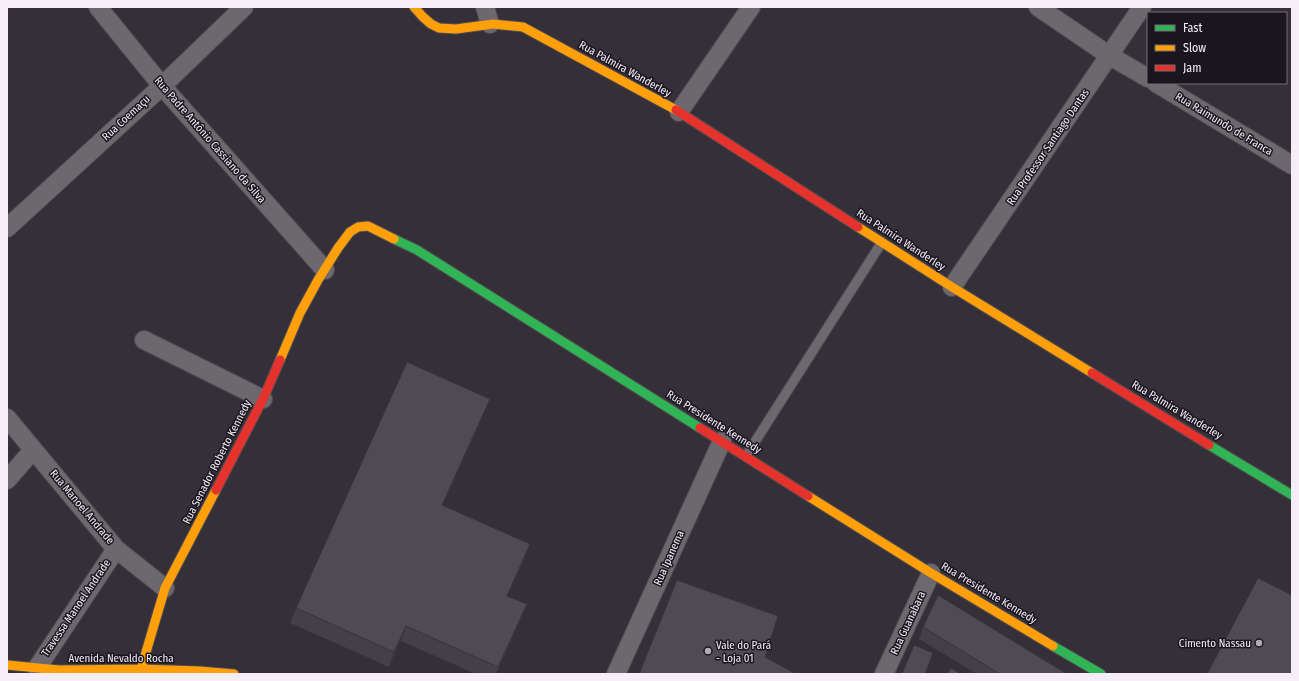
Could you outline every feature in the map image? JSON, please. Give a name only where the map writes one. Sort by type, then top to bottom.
[{"type":"main road","name":"Rua Palmira Wanderley","points":[[414,7],[421,17],[439,29],[454,29],[490,24],[505,24],[523,27],[679,112],[952,287],[1292,495]]},
{"type":"main road","name":"Rua Presidente Kennedy","points":[[325,270],[338,248],[350,232],[358,227],[368,226],[417,250],[931,572],[1101,674]]},
{"type":"main road","name":"Rua Senador Roberto Kennedy","points":[[138,671],[165,588],[263,399],[300,313],[325,270]]},
{"type":"main road","name":"Avenida Nevaldo Rocha","points":[[7,665],[59,670],[199,671],[234,674]]},
{"type":"street","name":"Rua Padre Antônio Cassiano da Silva","points":[[98,7],[162,86],[325,270]]},
{"type":"street","name":"Rua Coemaçu","points":[[7,228],[162,86],[244,7]]},
{"type":"street","points":[[485,7],[490,24]]},
{"type":"street","points":[[679,112],[750,7]]},
{"type":"street","points":[[1038,7],[1110,56],[1147,77]]},
{"type":"street","name":"Rua Professor Santiago Dantas","points":[[952,287],[1142,7]]},
{"type":"street","name":"Rua Raimundo de Franca","points":[[1158,84],[1292,165]]},
{"type":"street","points":[[144,340],[263,399]]},
{"type":"street","name":"Rua Manoel Andrade","points":[[7,418],[116,549],[165,588]]},
{"type":"street","name":"Rua Ipanema","points":[[616,674],[722,441]]},
{"type":"street","points":[[7,480],[33,450]]},
{"type":"street","name":"Travessa Manoel Andrade","points":[[37,668],[116,549]]},
{"type":"street","name":"Rua Guanabara","points":[[884,674],[931,572]]},
{"type":"lane","points":[[746,456],[882,242]]},
{"type":"building","points":[[407,362],[490,399],[442,505],[530,544],[507,596],[527,604],[498,667],[406,626],[394,652],[296,608]]},
{"type":"building","name":"Cimento Nassau","points":[[1258,578],[1292,595],[1292,674],[1207,674]]},
{"type":"building","name":"Vale do Pará - Loja 01","points":[[677,580],[778,616],[765,657],[796,674],[639,674]]},
{"type":"building","points":[[938,595],[1067,674],[1000,674],[923,627]]},
{"type":"building","points":[[914,645],[933,653],[925,674],[902,674]]},
{"type":"building","points":[[951,668],[961,674],[947,674]]},
{"type":"traffic: fast","points":[[394,239],[417,250],[700,428]]},
{"type":"traffic: fast","points":[[1209,445],[1292,495]]},
{"type":"traffic: fast","points":[[1053,646],[1101,674]]},
{"type":"traffic: slow","points":[[414,7],[431,24],[439,28],[456,29],[493,24],[523,27],[676,110]]},
{"type":"traffic: slow","points":[[280,360],[300,313],[318,280],[350,232],[358,227],[368,226],[394,239]]},
{"type":"traffic: slow","points":[[858,227],[1092,373]]},
{"type":"traffic: slow","points":[[141,669],[165,588],[216,490]]},
{"type":"traffic: slow","points":[[808,496],[931,573],[1053,646]]},
{"type":"traffic: slow","points":[[7,665],[59,670],[141,669],[234,674]]},
{"type":"traffic: jam","points":[[676,110],[858,227]]},
{"type":"traffic: jam","points":[[216,490],[263,399],[280,360]]},
{"type":"traffic: jam","points":[[1092,373],[1209,445]]},
{"type":"traffic: jam","points":[[700,428],[808,496]]},
{"type":"place","name":"Cimento Nassau","points":[[1259,643]]},
{"type":"place","name":"Vale do Pará - Loja 01","points":[[708,651]]}]
